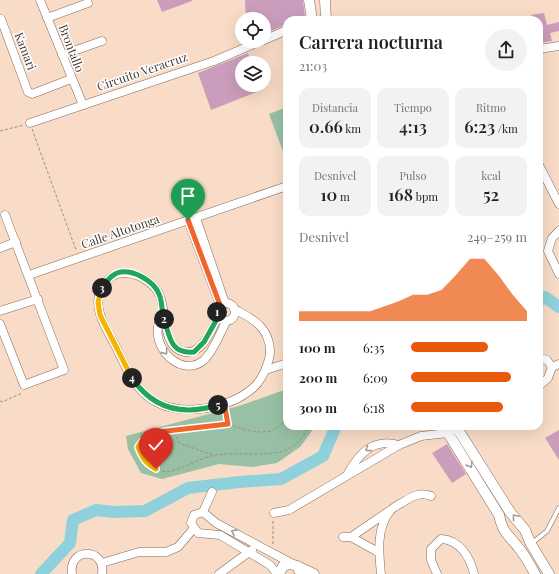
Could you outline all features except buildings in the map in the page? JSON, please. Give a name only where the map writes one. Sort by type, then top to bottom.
[{"type":"street","name":"Brontallo","points":[[40,0],[71,79],[83,105]]},
{"type":"street","points":[[309,0],[311,16]]},
{"type":"street","points":[[325,0],[326,16]]},
{"type":"street","points":[[47,18],[88,3]]},
{"type":"street","name":"Kamari","points":[[0,19],[28,92],[32,94],[71,79]]},
{"type":"street","points":[[271,37],[283,32]]},
{"type":"street","points":[[62,55],[102,41]]},
{"type":"street","points":[[543,48],[559,46]]},
{"type":"street","name":"Circuito Veracruz","points":[[30,123],[214,61],[245,48]]},
{"type":"street","points":[[543,174],[559,204]]},
{"type":"street","name":"Calle Altotonga","points":[[29,275],[283,187]]},
{"type":"street","points":[[0,324],[24,385],[62,372],[64,368],[5,215]]},
{"type":"street","points":[[192,219],[223,304]]},
{"type":"street","points":[[559,231],[552,238],[548,251],[559,274]]},
{"type":"street","points":[[0,248],[16,242]]},
{"type":"street","points":[[223,304],[217,311],[218,317],[200,347],[194,352],[187,352],[180,351],[170,341],[163,316],[163,304],[159,293],[151,283],[139,276],[128,273],[118,273],[109,279],[101,289],[98,302],[100,315],[132,379],[144,393],[156,402],[188,410],[207,408],[244,395],[254,387],[266,370],[270,354],[269,341],[259,325],[245,315],[234,313]]},
{"type":"street","points":[[0,312],[38,299]]},
{"type":"street","points":[[163,316],[158,327],[160,345],[170,358],[185,366],[194,365],[204,360],[226,322],[231,320],[234,313],[231,305],[223,304]]},
{"type":"street","points":[[218,317],[226,322]]},
{"type":"street","points":[[543,359],[556,366],[543,382]]},
{"type":"street","points":[[266,370],[283,364]]},
{"type":"street","points":[[274,513],[289,510],[399,446],[421,436],[444,430]]},
{"type":"street","points":[[453,430],[510,512],[525,530],[549,574]]},
{"type":"street","points":[[453,430],[499,514],[502,527],[510,539],[518,546],[535,574]]},
{"type":"street","points":[[347,475],[354,462],[374,445],[388,442],[399,446]]},
{"type":"street","points":[[212,492],[203,512],[194,515],[191,523],[198,533],[220,536],[270,565],[278,574],[283,566],[297,568],[314,574]]},
{"type":"street","points":[[351,537],[413,495],[424,493],[431,496]]},
{"type":"street","points":[[381,574],[378,552],[382,528],[390,510]]},
{"type":"street","points":[[203,512],[216,523],[273,552],[297,568]]},
{"type":"street","points":[[102,563],[139,552],[166,552],[178,547],[194,528]]},
{"type":"street","points":[[342,537],[351,537],[378,552]]},
{"type":"street","points":[[437,574],[431,560],[431,549],[441,539],[448,539],[465,552],[470,560],[474,574]]},
{"type":"street","points":[[518,546],[530,541]]},
{"type":"street","points":[[219,574],[258,545]]},
{"type":"street","points":[[72,574],[73,563],[80,556],[90,554],[95,556],[102,563],[102,574]]},
{"type":"lane","points":[[530,541],[547,531],[559,508]]},
{"type":"path","points":[[0,131],[30,123],[78,259]]},
{"type":"path","points":[[224,403],[228,424]]},
{"type":"path","points":[[283,423],[272,431],[260,432],[244,430],[228,424],[183,428],[173,432],[158,432],[142,441],[138,447],[142,457],[148,465],[166,472],[175,471],[214,455],[237,452],[272,454],[286,451],[301,440],[307,430]]},
{"type":"path","points":[[173,432],[179,443],[214,455]]},
{"type":"path","points":[[273,552],[274,513]]},
{"type":"green space","points":[[283,109],[283,151],[269,114]]},
{"type":"green space","points":[[283,390],[283,430],[312,430],[300,447],[277,463],[252,467],[219,464],[162,479],[141,473],[128,449],[126,436],[239,406]]},
{"type":"waterway","points":[[543,298],[545,297],[559,307]]},
{"type":"waterway","points":[[41,574],[70,543],[73,520],[96,510],[114,512],[145,511],[188,488],[281,479],[323,456],[334,430]]},
{"type":"route","points":[[156,469],[148,465],[142,457],[138,447],[142,441],[158,432],[173,432],[183,428],[228,424],[224,403],[207,408],[188,410],[170,408],[156,402],[144,393],[132,379],[100,315],[98,302],[101,289],[109,279],[118,273],[128,273],[139,276],[151,283],[159,293],[163,304],[163,316],[170,341],[175,347],[180,351],[194,352],[200,347],[218,317],[217,311],[220,305],[188,220]]}]
